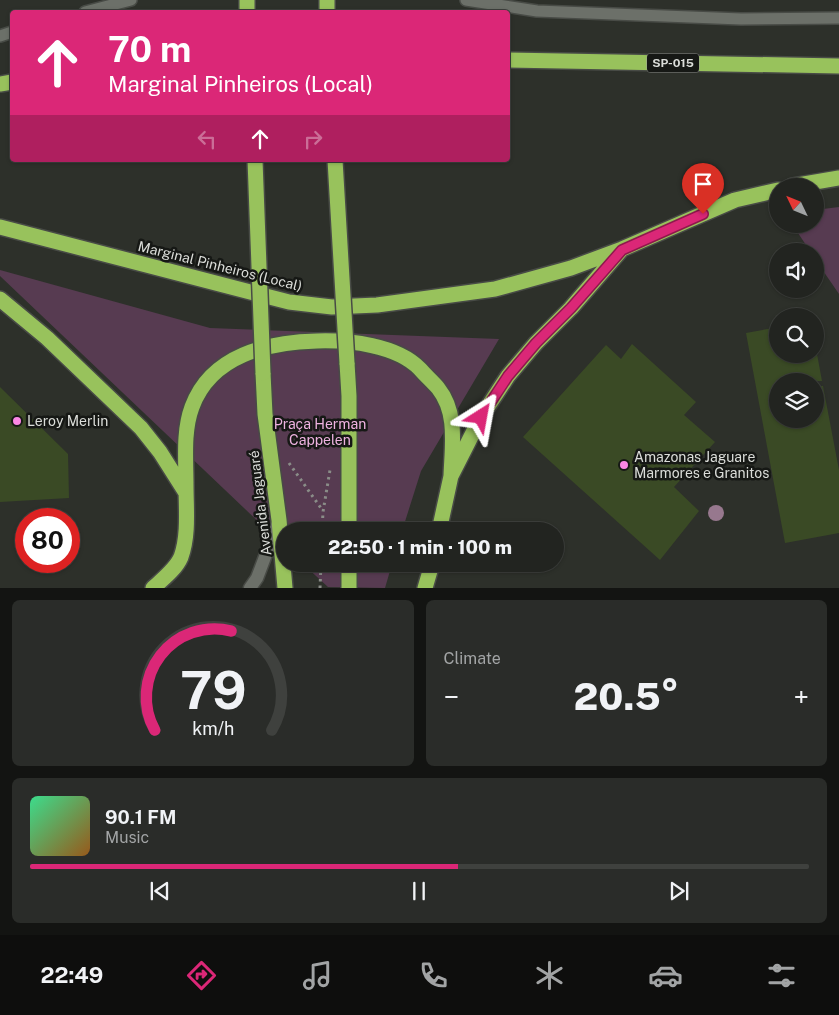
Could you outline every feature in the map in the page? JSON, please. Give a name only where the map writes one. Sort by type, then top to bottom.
[{"type":"highway","name":"SP-015","points":[[510,60],[839,66]]},
{"type":"highway","name":"Avenida Jaguaré","points":[[255,162],[265,414],[279,520],[285,588]]},
{"type":"highway","points":[[335,162],[349,396],[349,522]]},
{"type":"highway","points":[[824,181],[839,178]]},
{"type":"highway","name":"Marginal Pinheiros (Local)","points":[[0,228],[289,302],[332,307],[377,305],[409,302],[495,288],[571,268],[622,250],[735,200],[769,192]]},
{"type":"highway","points":[[451,476],[481,417],[508,376],[622,250]]},
{"type":"highway","points":[[0,299],[47,338],[141,428],[160,452],[186,494]]},
{"type":"highway","points":[[153,588],[171,572],[180,558],[186,532],[186,445],[192,407],[199,392],[209,377],[221,366],[240,356],[270,345],[294,341],[323,341],[367,345],[392,351],[417,366],[439,389],[450,411],[453,431],[451,476],[441,522]]},
{"type":"highway","points":[[349,572],[349,588]]},
{"type":"highway","points":[[425,588],[430,572]]},
{"type":"street","points":[[250,588],[257,578],[279,520]]},
{"type":"lane","points":[[93,10],[131,0]]},
{"type":"lane","points":[[466,0],[537,11],[741,18],[839,18]]},
{"type":"path","points":[[288,460],[324,512]]},
{"type":"path","points":[[320,588],[321,572]]},
{"type":"green space","points":[[839,207],[839,294],[824,272],[824,243],[805,243],[798,233],[824,233],[824,209]]},
{"type":"green space","name":"Praça Herman Cappelen","points":[[0,270],[210,328],[499,339],[421,471],[405,522],[276,522],[276,538],[0,276]]},
{"type":"green space","points":[[312,572],[390,572],[385,588],[328,587]]},
{"type":"building","points":[[769,329],[769,363],[819,363],[821,373],[769,373],[769,428],[824,428],[824,391],[839,470],[839,533],[785,543],[746,333]]},
{"type":"building","name":"Amazonas Jaguare Marmores e Granitos","points":[[632,344],[696,402],[684,415],[715,442],[674,487],[699,511],[660,560],[523,437],[606,345],[621,359]]},
{"type":"building","name":"Leroy Merlin","points":[[0,387],[68,454],[69,498],[0,502]]},
{"type":"place","name":"Leroy Merlin","points":[[17,421]]},
{"type":"place","name":"Amazonas Jaguare Marmores e Granitos","points":[[624,465]]},
{"type":"route","points":[[481,417],[508,376],[622,250],[703,214]]}]
